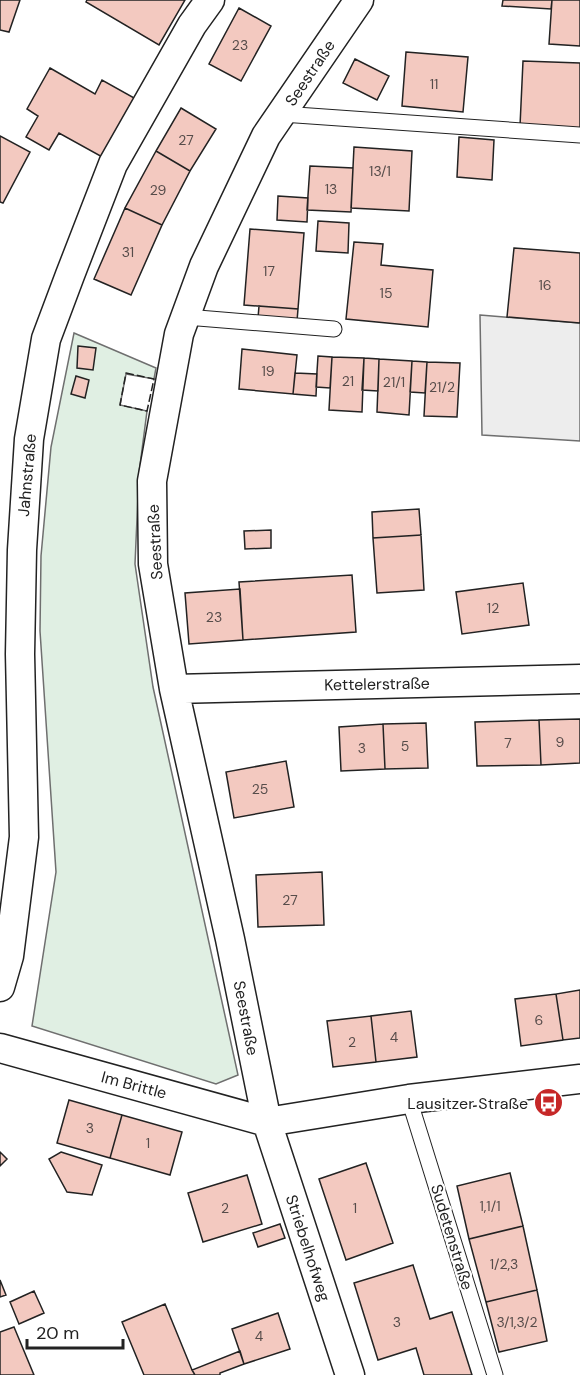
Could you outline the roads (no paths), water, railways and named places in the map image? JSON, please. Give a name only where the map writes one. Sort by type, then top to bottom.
[{"type":"street","name":"Jahnstraße","points":[[0,987],[24,837],[20,654],[22,550],[29,439],[46,339],[113,164],[192,25],[210,0]]},
{"type":"street","name":"Seestraße","points":[[267,1122],[230,939],[174,689],[153,564],[152,481],[179,334],[204,266],[266,136],[359,0]]},
{"type":"street","name":"Kettelerstraße","points":[[174,689],[580,680]]},
{"type":"street","name":"Im Brittle","points":[[0,1048],[267,1122]]},
{"type":"street","points":[[267,1122],[409,1099],[580,1078]]},
{"type":"street","name":"Striebelhofweg","points":[[267,1122],[350,1375]]},
{"type":"lane","points":[[282,114],[580,135]]},
{"type":"lane","points":[[186,317],[334,329]]},
{"type":"lane","name":"Sudetenstraße","points":[[409,1099],[495,1375]]},
{"type":"place","name":"Lausitzer Straße","points":[[549,1103]]}]
